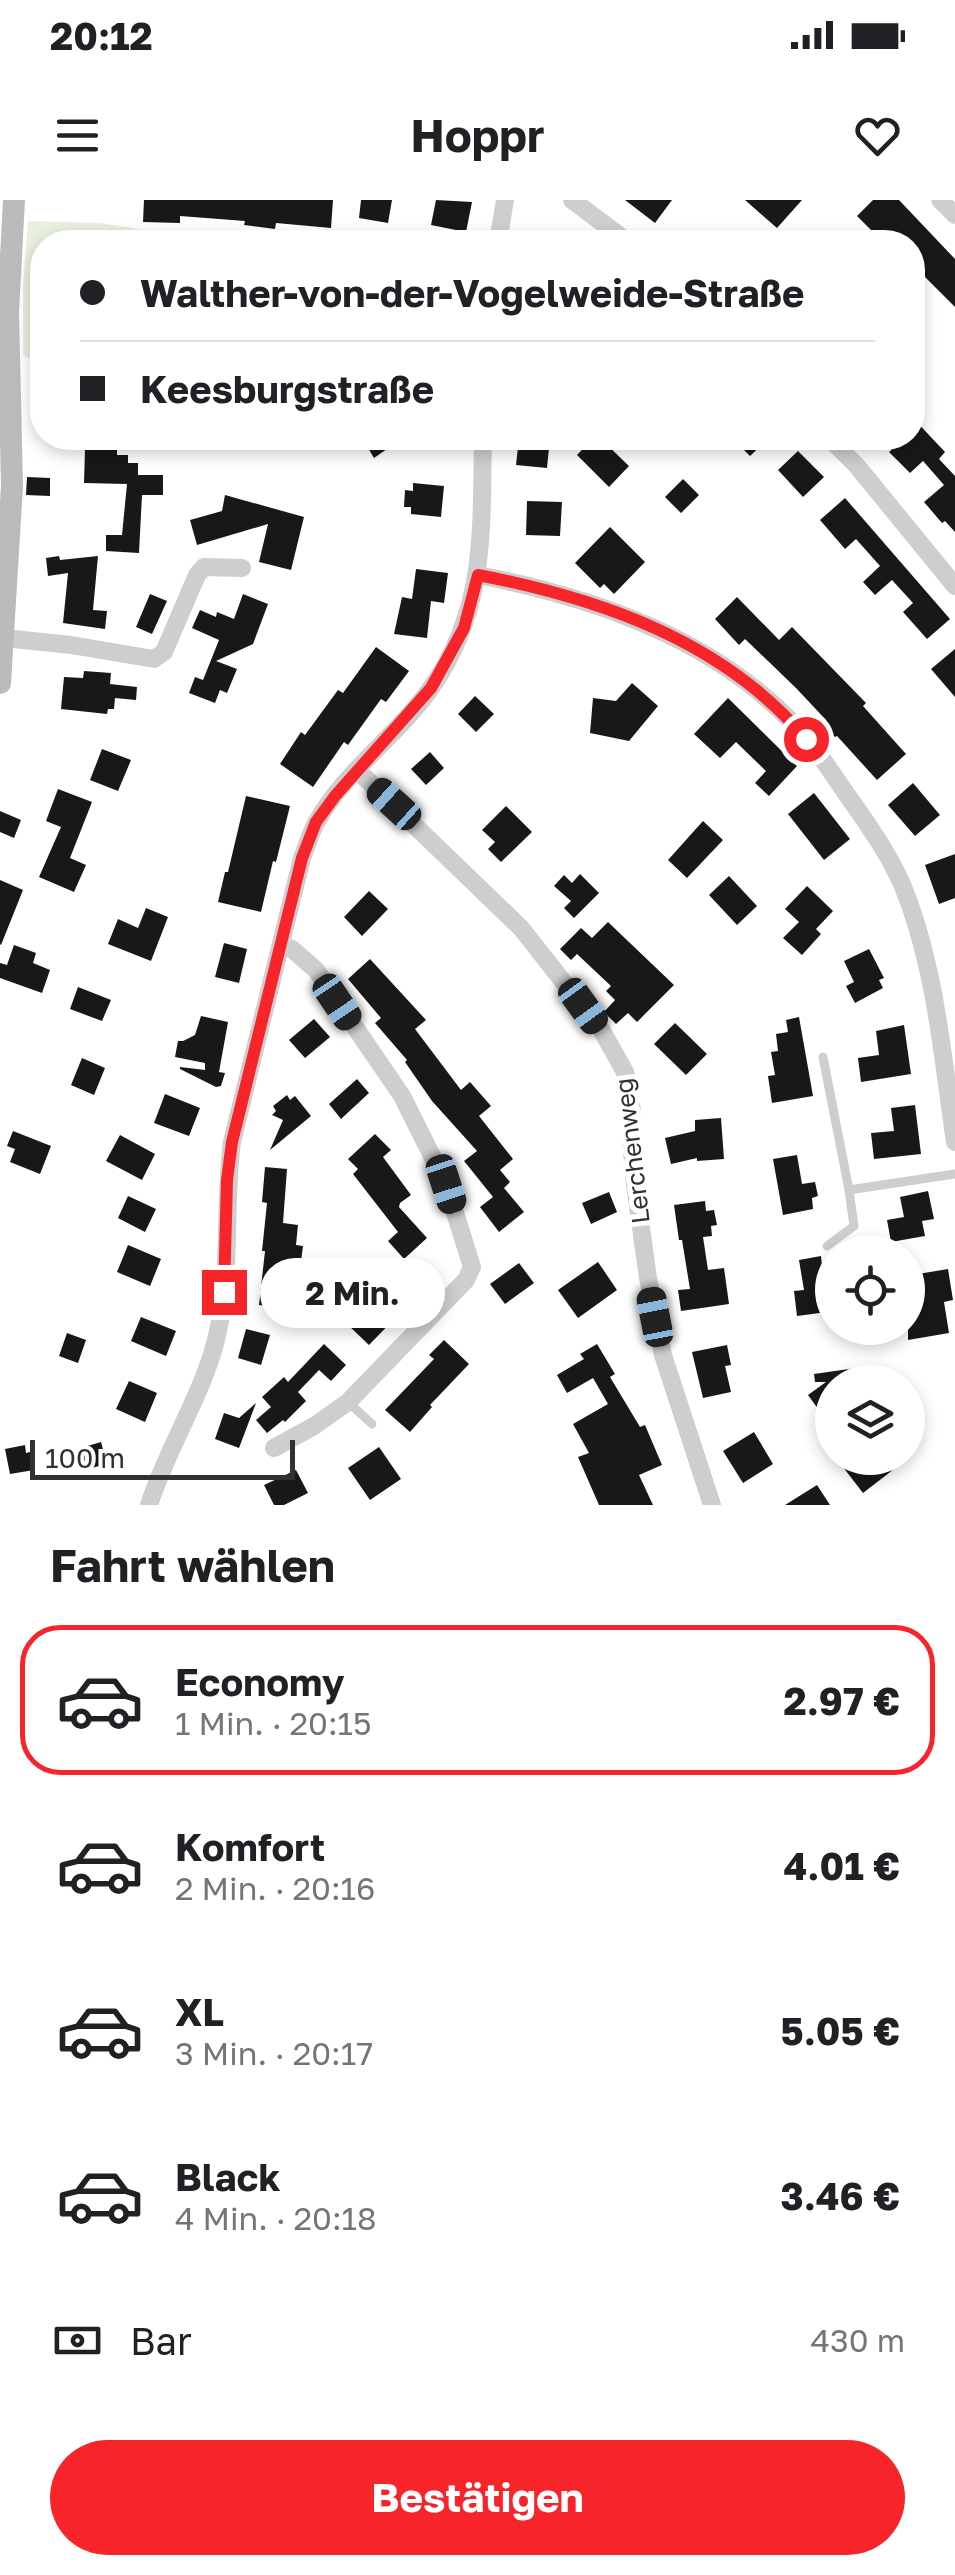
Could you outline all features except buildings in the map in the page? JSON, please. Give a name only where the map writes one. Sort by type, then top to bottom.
[{"type":"street","points":[[0,683],[12,470],[5,250],[14,200]]},
{"type":"street","points":[[500,230],[505,200]]},
{"type":"street","points":[[572,200],[612,230]]},
{"type":"street","points":[[940,200],[955,215]]},
{"type":"street","points":[[148,1505],[211,1360],[220,1326],[232,1142],[302,858],[316,822],[431,688],[464,628],[478,575],[483,450]]},
{"type":"street","points":[[842,450],[955,586]]},
{"type":"street","points":[[4,638],[154,659],[164,652],[197,575],[197,564],[242,568]]},
{"type":"street","points":[[478,575],[558,593],[671,635],[731,670],[790,720],[822,758],[875,835],[907,897],[928,965],[955,1142]]},
{"type":"street","name":"Lerchenweg","points":[[358,771],[521,928],[602,1031],[624,1072],[632,1110],[630,1141],[637,1204],[663,1355],[712,1505]]},
{"type":"street","points":[[274,1448],[348,1402],[466,1280],[472,1267],[446,1184],[402,1096],[316,970],[281,946]]},
{"type":"lane","points":[[823,1057],[854,1226],[842,1235]]},
{"type":"lane","points":[[849,1190],[955,1174]]},
{"type":"lane","points":[[348,1402],[372,1424]]},
{"type":"green space","points":[[28,221],[99,223],[145,230],[30,230],[30,358],[23,356]]},
{"type":"route","points":[[224,1292],[232,1142],[302,858],[316,822],[335,796],[431,688],[464,628],[478,575],[558,593],[671,635],[731,670],[790,720],[806,739]]}]
